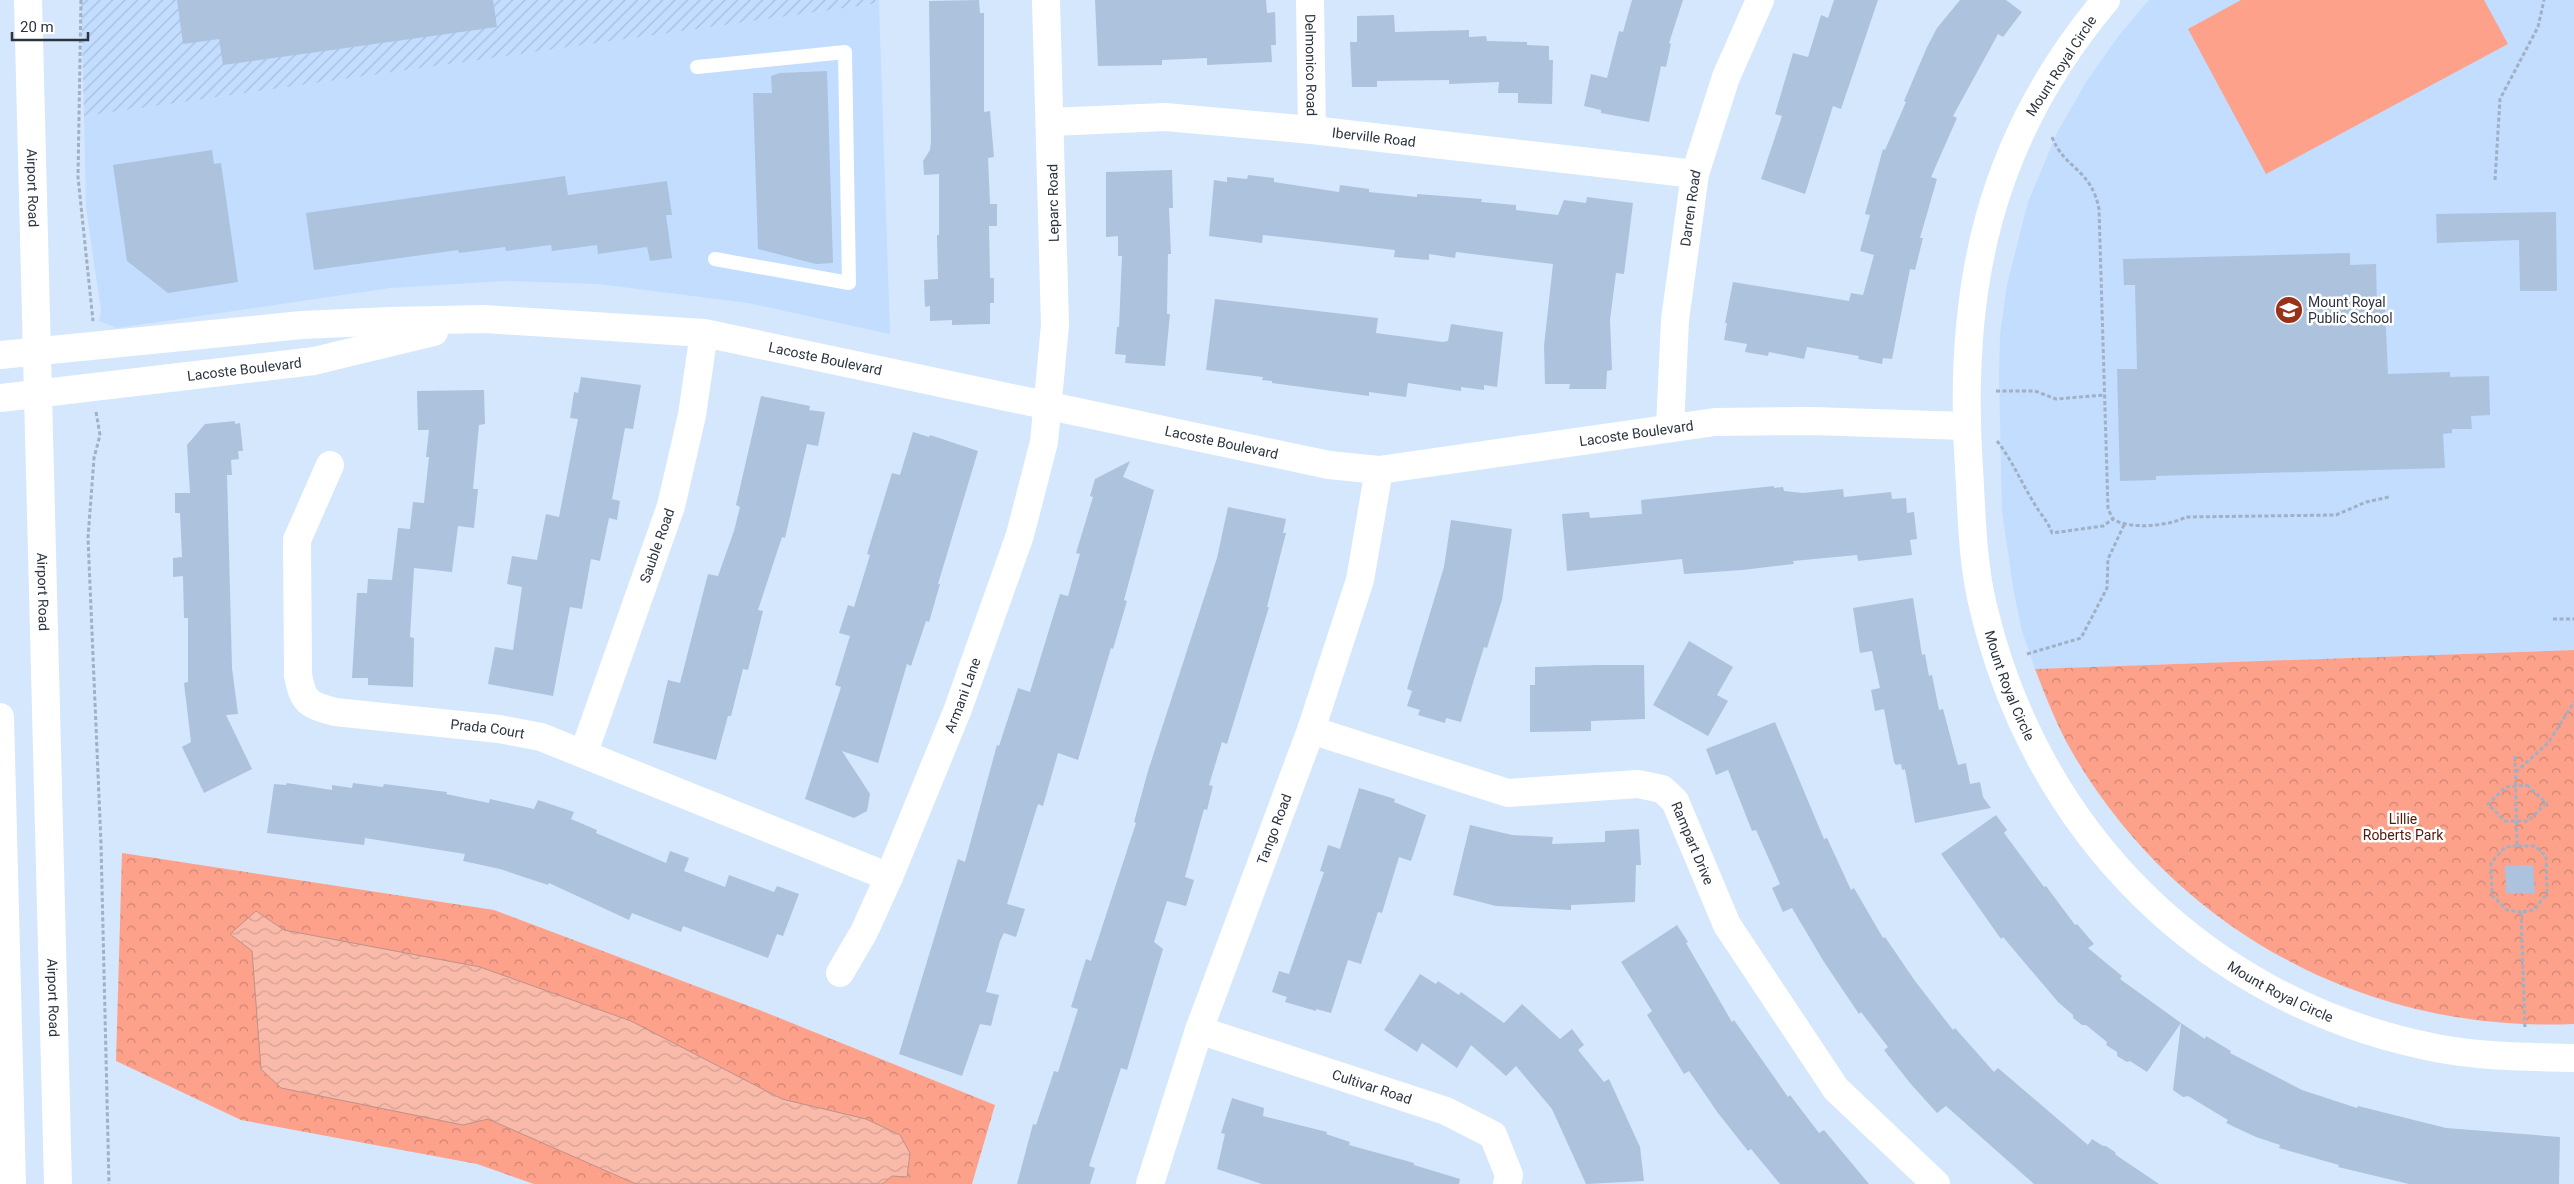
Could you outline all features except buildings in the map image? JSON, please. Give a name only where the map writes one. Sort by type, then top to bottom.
[{"type":"street","name":"Airport Road","points":[[28,0],[58,1184]]},
{"type":"street","name":"Leparc Road","points":[[1046,0],[1051,122],[1055,325],[1047,405]]},
{"type":"street","name":"Delmonico Road","points":[[1310,0],[1312,130]]},
{"type":"street","name":"Darren Road","points":[[1670,427],[1675,320],[1695,174],[1726,77],[1760,0]]},
{"type":"street","name":"Mount Royal Circle","points":[[2106,0],[2072,44],[2038,98],[2011,155],[1992,204],[1974,280],[1967,352],[1965,426],[1972,540],[1982,603],[1994,651],[2022,723],[2046,772],[2079,822],[2109,861],[2139,892],[2204,947],[2254,980],[2335,1019],[2397,1038],[2477,1054],[2574,1058]]},
{"type":"street","name":"Iberville Road","points":[[1051,122],[1165,117],[1312,130],[1695,174]]},
{"type":"street","name":"Lacoste Boulevard","points":[[0,398],[314,361],[484,319]]},
{"type":"street","name":"Lacoste Boulevard","points":[[0,355],[302,325],[484,319],[704,333],[1329,465],[1378,470],[1715,422],[1812,421],[1965,426]]},
{"type":"street","name":"Sauble Road","points":[[584,752],[671,506],[692,415],[704,333]]},
{"type":"street","name":"Armani Lane","points":[[840,973],[864,932],[958,709],[1020,535],[1044,442],[1047,405]]},
{"type":"street","name":"Prada Court","points":[[330,465],[297,540],[298,675],[302,695],[316,707],[335,712],[499,729],[541,737],[584,752],[889,876]]},
{"type":"street","name":"Tango Road","points":[[1150,1184],[1199,1030],[1311,730],[1360,580],[1378,470]]},
{"type":"street","points":[[0,717],[12,1184]]},
{"type":"street","name":"Rampart Drive","points":[[1311,730],[1508,793],[1638,784],[1662,790],[1675,801],[1727,925],[1836,1089],[1936,1184]]},
{"type":"street","name":"Cultivar Road","points":[[1199,1030],[1454,1115],[1493,1135],[1509,1175],[1507,1184]]},
{"type":"lane","points":[[697,67],[845,52],[849,283],[715,259]]},
{"type":"path","points":[[81,0],[78,178],[83,235],[92,298],[91,314]]},
{"type":"path","points":[[2495,180],[2500,99],[2538,27],[2544,0]]},
{"type":"path","points":[[2052,137],[2057,150],[2088,179],[2096,195],[2099,209],[2108,509],[2113,519],[2124,525],[2175,523],[2186,517],[2336,515],[2366,502],[2389,497]]},
{"type":"path","points":[[1996,391],[2036,391],[2056,398],[2105,395]]},
{"type":"path","points":[[96,416],[100,435],[94,458],[88,538],[101,844],[109,1184]]},
{"type":"path","points":[[1997,441],[2034,504],[2048,522],[2052,534],[2103,526],[2113,519]]},
{"type":"path","points":[[2027,654],[2081,638],[2107,588],[2108,559],[2124,525]]},
{"type":"path","points":[[2553,619],[2574,619]]},
{"type":"path","points":[[2516,773],[2549,742],[2574,702]]},
{"type":"path","points":[[2515,756],[2517,846]]},
{"type":"path","points":[[2527,784],[2546,803],[2528,821],[2505,820],[2488,804],[2506,787],[2516,786],[2527,784]]},
{"type":"path","points":[[2517,846],[2535,846],[2546,856],[2547,894],[2534,910],[2521,912],[2507,910],[2492,895],[2491,863],[2505,847],[2517,846]]},
{"type":"path","points":[[2521,912],[2525,1029]]},
{"type":"shaded area","points":[[81,0],[879,0],[879,3],[84,116]]},
{"type":"shaded area","name":"Mount Royal Public School","points":[[2149,0],[2574,0],[2574,650],[2035,669],[2022,631],[2014,593],[2002,512],[1999,375],[2000,335],[2007,285],[2028,202],[2057,133],[2086,82],[2120,34]]},
{"type":"shaded area","points":[[879,3],[890,334],[748,303],[598,284],[506,281],[390,288],[117,328],[99,321],[101,310],[86,208],[84,116]]},
{"type":"green space","points":[[2241,0],[2484,0],[2508,44],[2266,174],[2188,29]]},
{"type":"green space","name":"Lillie Roberts Park","points":[[2574,650],[2574,1024],[2497,1022],[2423,1011],[2352,989],[2285,959],[2222,920],[2166,872],[2115,816],[2072,752],[2052,711],[2035,669]]},
{"type":"green space","points":[[122,853],[494,910],[767,1013],[995,1105],[972,1184],[534,1184],[477,1164],[241,1120],[116,1061]]},
{"type":"water","points":[[256,911],[284,930],[480,967],[631,1021],[782,1099],[866,1119],[900,1135],[910,1153],[907,1177],[892,1176],[882,1184],[636,1184],[488,1119],[463,1125],[281,1088],[261,1069],[252,951],[230,934]]},
{"type":"place","name":"Mount Royal Public School","points":[[2289,310]]}]
